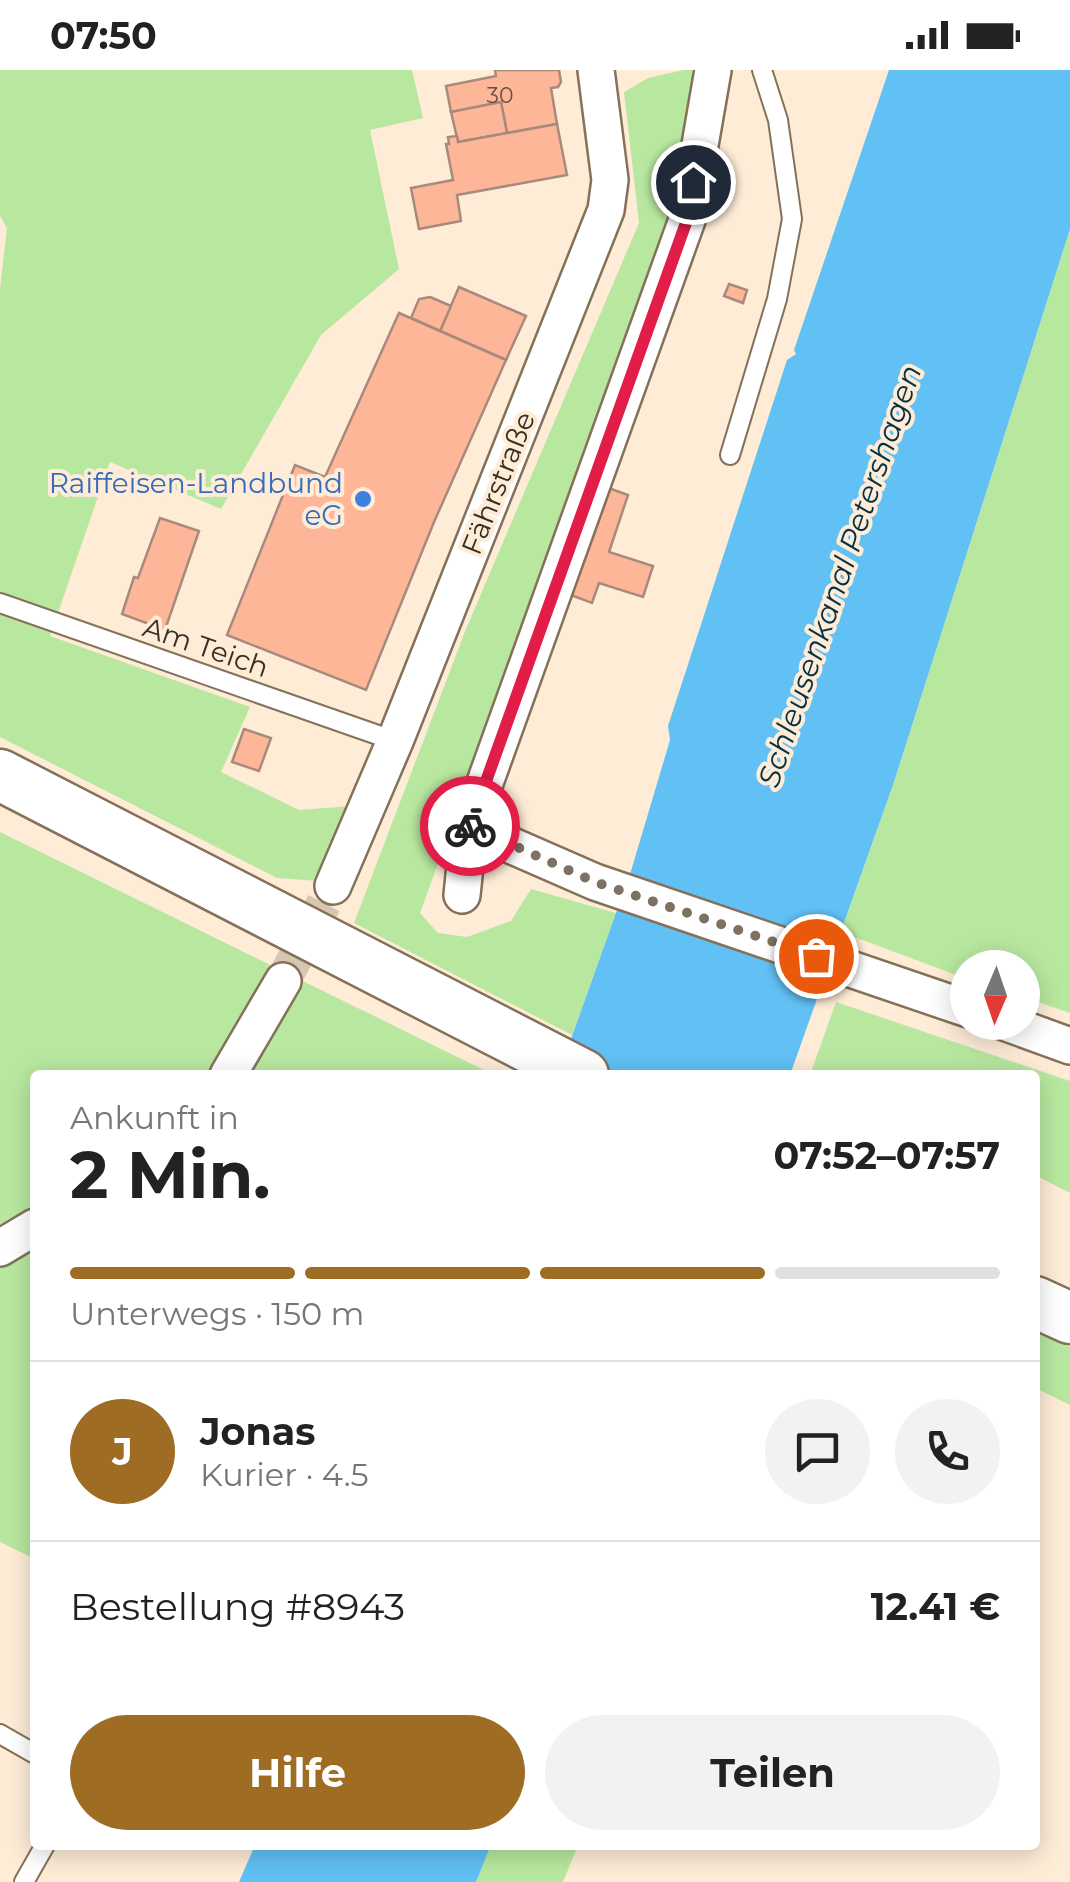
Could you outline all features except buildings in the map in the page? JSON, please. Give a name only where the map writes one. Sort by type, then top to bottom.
[{"type":"main road","points":[[0,775],[573,1070]]},
{"type":"main road","points":[[1040,1304],[1070,1318]]},
{"type":"street","name":"Fährstraße","points":[[333,886],[395,741],[606,210],[610,180],[596,70]]},
{"type":"street","points":[[462,895],[470,827],[687,220],[712,70]]},
{"type":"street","points":[[470,827],[595,882],[950,1004]]},
{"type":"street","points":[[231,1070],[283,981]]},
{"type":"street","points":[[1040,1035],[1070,1046]]},
{"type":"street","points":[[0,1248],[30,1231]]},
{"type":"lane","points":[[730,456],[776,299],[792,219],[778,120],[762,70]]},
{"type":"lane","name":"Am Teich","points":[[0,603],[395,741]]},
{"type":"lane","points":[[0,1734],[30,1751]]},
{"type":"lane","points":[[24,1882],[41,1850]]},
{"type":"green space","points":[[0,70],[412,70],[423,118],[370,130],[399,269],[321,335],[221,509],[110,462],[50,636],[250,707],[221,772],[299,810],[352,806],[319,881],[277,878],[0,737],[0,289],[7,228],[0,216]]},
{"type":"green space","points":[[692,70],[691,128],[670,224],[420,913],[438,933],[467,937],[511,921],[531,889],[616,913],[572,1035],[354,923],[466,629],[639,223],[624,92],[648,78]]},
{"type":"green space","points":[[1070,229],[1070,1013],[1040,1003],[1040,950],[950,950],[950,973],[841,932],[894,782]]},
{"type":"green space","points":[[0,832],[484,1070],[30,1070],[30,1557],[0,1542]]},
{"type":"green space","points":[[836,1002],[1037,1070],[812,1070]]},
{"type":"green space","points":[[1040,1071],[1070,1081],[1070,1193],[1040,1178]]},
{"type":"green space","points":[[1040,1333],[1070,1347],[1070,1405],[1040,1390]]},
{"type":"green space","points":[[489,1850],[576,1850],[563,1882],[476,1882]]},
{"type":"water","name":"Schleusenkanal Petershagen","points":[[889,70],[1070,70],[1070,229],[894,782],[792,1070],[560,1070],[631,871],[670,740],[668,726],[787,360],[796,354],[794,350]]},
{"type":"water","points":[[253,1850],[489,1850],[476,1882],[239,1882]]},
{"type":"tunnel","points":[[283,981],[333,886]]},
{"type":"way so far","points":[[470,826],[595,882],[816,956]]},
{"type":"place","name":"Raiffeisen-Landbund eG","points":[[363,499]]},
{"type":"route","points":[[470,826],[687,220],[693,182]]}]
